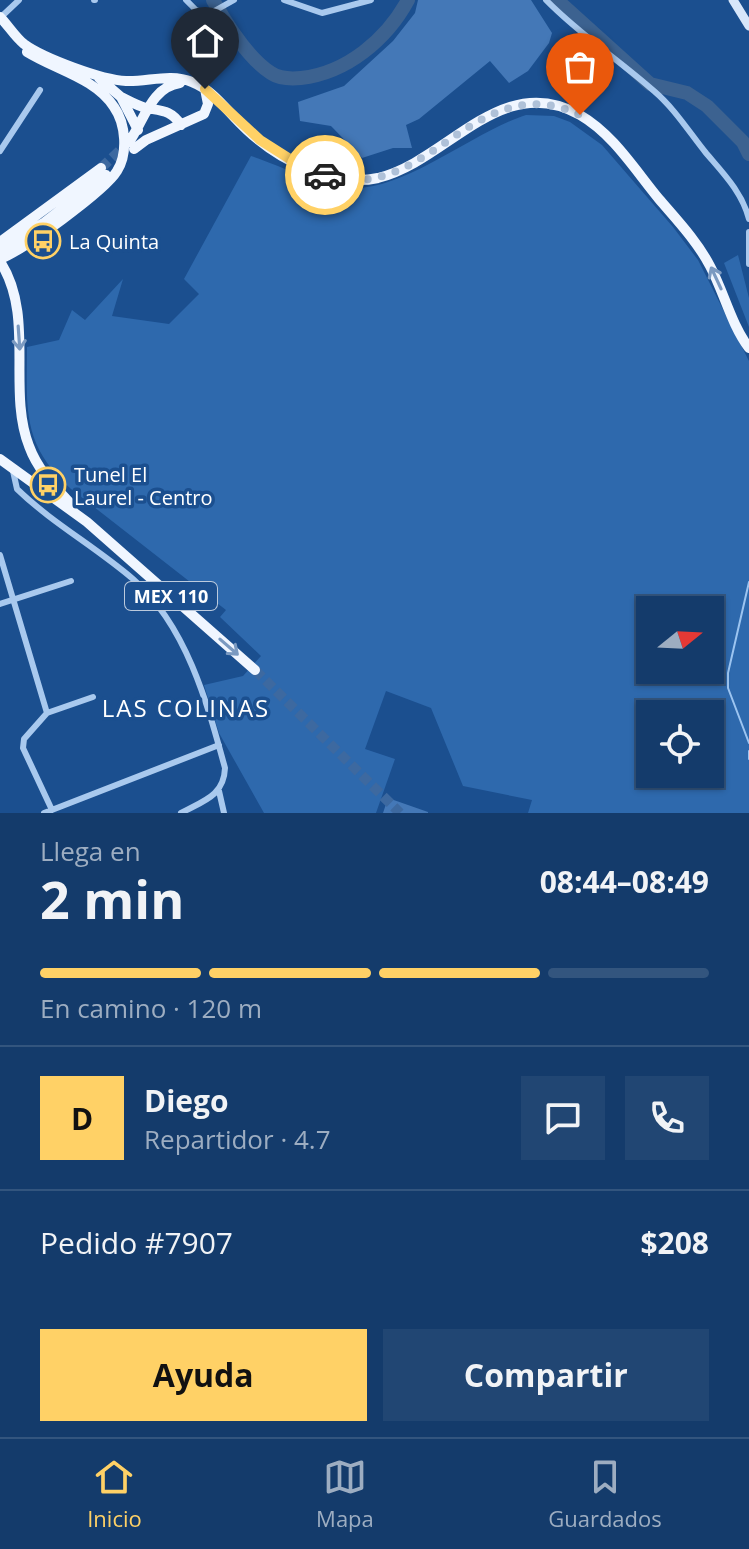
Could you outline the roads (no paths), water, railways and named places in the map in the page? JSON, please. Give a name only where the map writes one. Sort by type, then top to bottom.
[{"type":"main road","points":[[733,0],[749,26]]},
{"type":"main road","points":[[0,19],[23,43],[94,74],[128,82],[170,78],[194,82],[245,129],[276,152],[317,172],[349,180],[378,178],[418,162],[487,115],[506,107],[543,104],[563,107],[580,115],[610,139],[696,244],[709,263],[749,348]]},
{"type":"main road","points":[[0,19],[29,54],[67,72],[105,97],[119,115],[124,137],[122,161],[116,173],[49,228],[1,261]]},
{"type":"main road","points":[[94,74],[121,97],[147,108],[162,109],[173,115],[181,125]]},
{"type":"main road","points":[[194,82],[169,85],[163,89],[147,108],[132,146],[199,119],[206,111],[208,98],[205,89]]},
{"type":"main road","points":[[121,97],[138,130]]},
{"type":"main road","points":[[0,242],[104,171],[45,222],[0,250]]},
{"type":"main road","name":"MEX 110","points":[[1,261],[11,283],[16,308],[23,418],[28,445],[45,476],[87,522],[255,670]]},
{"type":"main road","name":"MEX 110","points":[[0,459],[87,522]]},
{"type":"street","points":[[0,19],[19,0]]},
{"type":"street","points":[[186,0],[196,10],[209,14],[232,1]]},
{"type":"street","points":[[284,0],[322,13],[371,0]]},
{"type":"street","points":[[546,0],[656,93],[730,180],[744,202],[749,219]]},
{"type":"street","points":[[0,151],[40,90]]},
{"type":"street","points":[[749,232],[749,264]]},
{"type":"street","points":[[13,471],[17,489],[135,580],[158,606],[178,636],[199,685],[225,768],[219,791],[181,813]]},
{"type":"street","points":[[0,555],[47,713]]},
{"type":"street","points":[[0,604],[71,581]]},
{"type":"street","points":[[52,810],[23,748],[24,739],[47,713],[93,697]]},
{"type":"street","points":[[44,813],[219,745]]},
{"type":"street","points":[[219,791],[222,811]]},
{"type":"waterway","points":[[213,0],[254,59],[274,75],[293,78],[318,75],[364,52],[389,28],[408,0]]},
{"type":"waterway","points":[[557,0],[650,84],[687,93],[707,106],[743,142],[749,154]]},
{"type":"waterway","points":[[749,582],[728,673],[728,688],[749,743]]},
{"type":"waterway","points":[[749,751],[749,759]]},
{"type":"tunnel","points":[[101,168],[128,143]]},
{"type":"tunnel","points":[[255,670],[400,813]]},
{"type":"place","name":"La Quinta","points":[[43,241]]},
{"type":"place","name":"Tunel El Laurel - Centro","points":[[48,485]]},
{"type":"district","name":"LAS COLINAS","points":[[186,707]]}]
